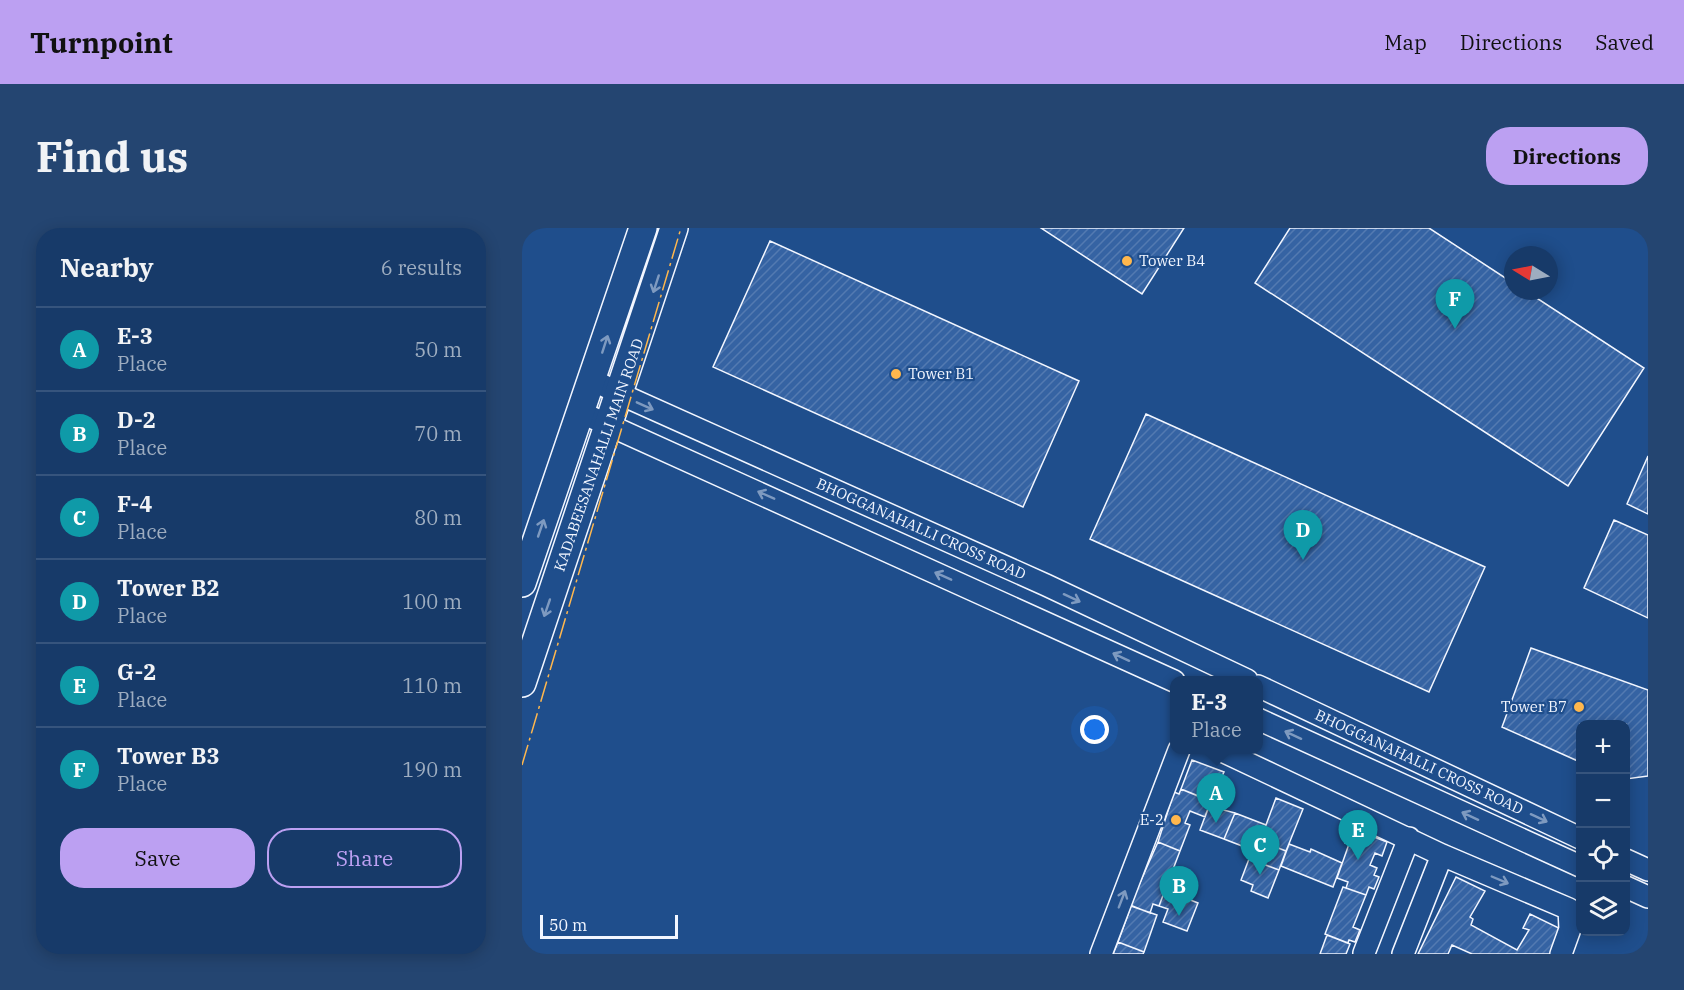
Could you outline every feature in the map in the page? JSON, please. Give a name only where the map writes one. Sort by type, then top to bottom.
[{"type":"main road","name":"KADABEESANAHALLI MAIN ROAD","points":[[522,584],[643,228]]},
{"type":"main road","name":"KADABEESANAHALLI MAIN ROAD","points":[[522,682],[674,228]]},
{"type":"street","name":"BHOGGANAHALLI CROSS ROAD","points":[[593,380],[1046,585],[1237,676]]},
{"type":"street","points":[[582,413],[609,423],[1170,679]]},
{"type":"street","points":[[1030,615],[1046,585]]},
{"type":"street","name":"BHOGGANAHALLI CROSS ROAD","points":[[1263,688],[1576,836]]},
{"type":"street","name":"BHOGGANAHALLI CROSS ROAD","points":[[1263,721],[1576,864]]},
{"type":"street","points":[[1101,954],[1177,754]]},
{"type":"street","points":[[1229,754],[1442,855],[1569,909],[1570,929],[1561,954]]},
{"type":"street","points":[[1364,952],[1409,838]]},
{"type":"street","points":[[1403,954],[1442,855]]},
{"type":"street","points":[[1630,862],[1648,870]]},
{"type":"street","points":[[1630,889],[1648,897]]},
{"type":"building","name":"Tower B4","points":[[1041,228],[1184,228],[1142,294]]},
{"type":"building","points":[[1290,228],[1429,228],[1504,277],[1504,300],[1540,300],[1644,368],[1568,486],[1255,283]]},
{"type":"building","name":"Tower B1","points":[[770,241],[1079,381],[1023,507],[713,367]]},
{"type":"building","points":[[1146,414],[1485,567],[1429,692],[1090,539]]},
{"type":"building","points":[[1648,456],[1648,514],[1627,504]]},
{"type":"building","points":[[1614,520],[1648,535],[1648,618],[1584,588]]},
{"type":"building","name":"Tower B7","points":[[1531,648],[1648,690],[1648,776],[1630,778],[1630,720],[1576,720],[1576,760],[1502,727]]},
{"type":"building","points":[[1192,760],[1224,772],[1210,801],[1181,789]]},
{"type":"building","name":"E-2","points":[[1181,789],[1211,801],[1205,817],[1190,811],[1185,823],[1190,825],[1180,851],[1158,842],[1174,792],[1179,794]]},
{"type":"building","points":[[1276,798],[1303,809],[1286,851],[1260,841]]},
{"type":"building","points":[[1209,806],[1235,813],[1224,839],[1200,830]]},
{"type":"building","points":[[1235,813],[1266,825],[1255,851],[1224,839]]},
{"type":"building","points":[[1351,828],[1387,842],[1382,856],[1375,853],[1370,865],[1377,868],[1374,875],[1379,877],[1374,889],[1369,887],[1366,895],[1346,888],[1348,882],[1337,878],[1349,844],[1345,843]]},
{"type":"building","points":[[1260,841],[1286,851],[1279,870],[1252,860]]},
{"type":"building","points":[[1158,842],[1180,851],[1159,906],[1153,904],[1150,913],[1130,905]]},
{"type":"building","points":[[1289,844],[1310,852],[1311,849],[1342,863],[1333,887],[1281,866]]},
{"type":"building","points":[[1249,859],[1279,870],[1268,898],[1251,891],[1253,885],[1241,880]]},
{"type":"building","points":[[1456,877],[1485,891],[1470,917],[1473,919],[1471,925],[1517,950],[1529,930],[1523,928],[1530,914],[1565,931],[1555,954],[1472,954],[1452,945],[1448,954],[1418,954]]},
{"type":"building","points":[[1343,887],[1366,895],[1353,927],[1360,930],[1355,942],[1349,940],[1348,943],[1325,934]]},
{"type":"building","points":[[1165,890],[1198,903],[1187,931],[1163,922],[1168,909],[1159,906]]},
{"type":"building","points":[[1131,906],[1157,915],[1144,952],[1118,942]]},
{"type":"building","points":[[1327,935],[1350,944],[1346,954],[1320,954]]},
{"type":"building","points":[[1118,942],[1144,952],[1143,954],[1113,954]]},
{"type":"power","points":[[522,765],[681,228]]},
{"type":"place","name":"Tower B4","points":[[1127,261]]},
{"type":"place","name":"Tower B3","points":[[1455,329]]},
{"type":"place","name":"Tower B1","points":[[896,374]]},
{"type":"place","name":"Tower B2","points":[[1303,560]]},
{"type":"place","name":"Tower B7","points":[[1579,707]]},
{"type":"place","name":"E-2","points":[[1176,820]]},
{"type":"place","name":"E-3","points":[[1216,823]]},
{"type":"place","name":"G-2","points":[[1358,860]]},
{"type":"place","name":"F-4","points":[[1260,875]]},
{"type":"place","name":"D-2","points":[[1179,916]]}]
